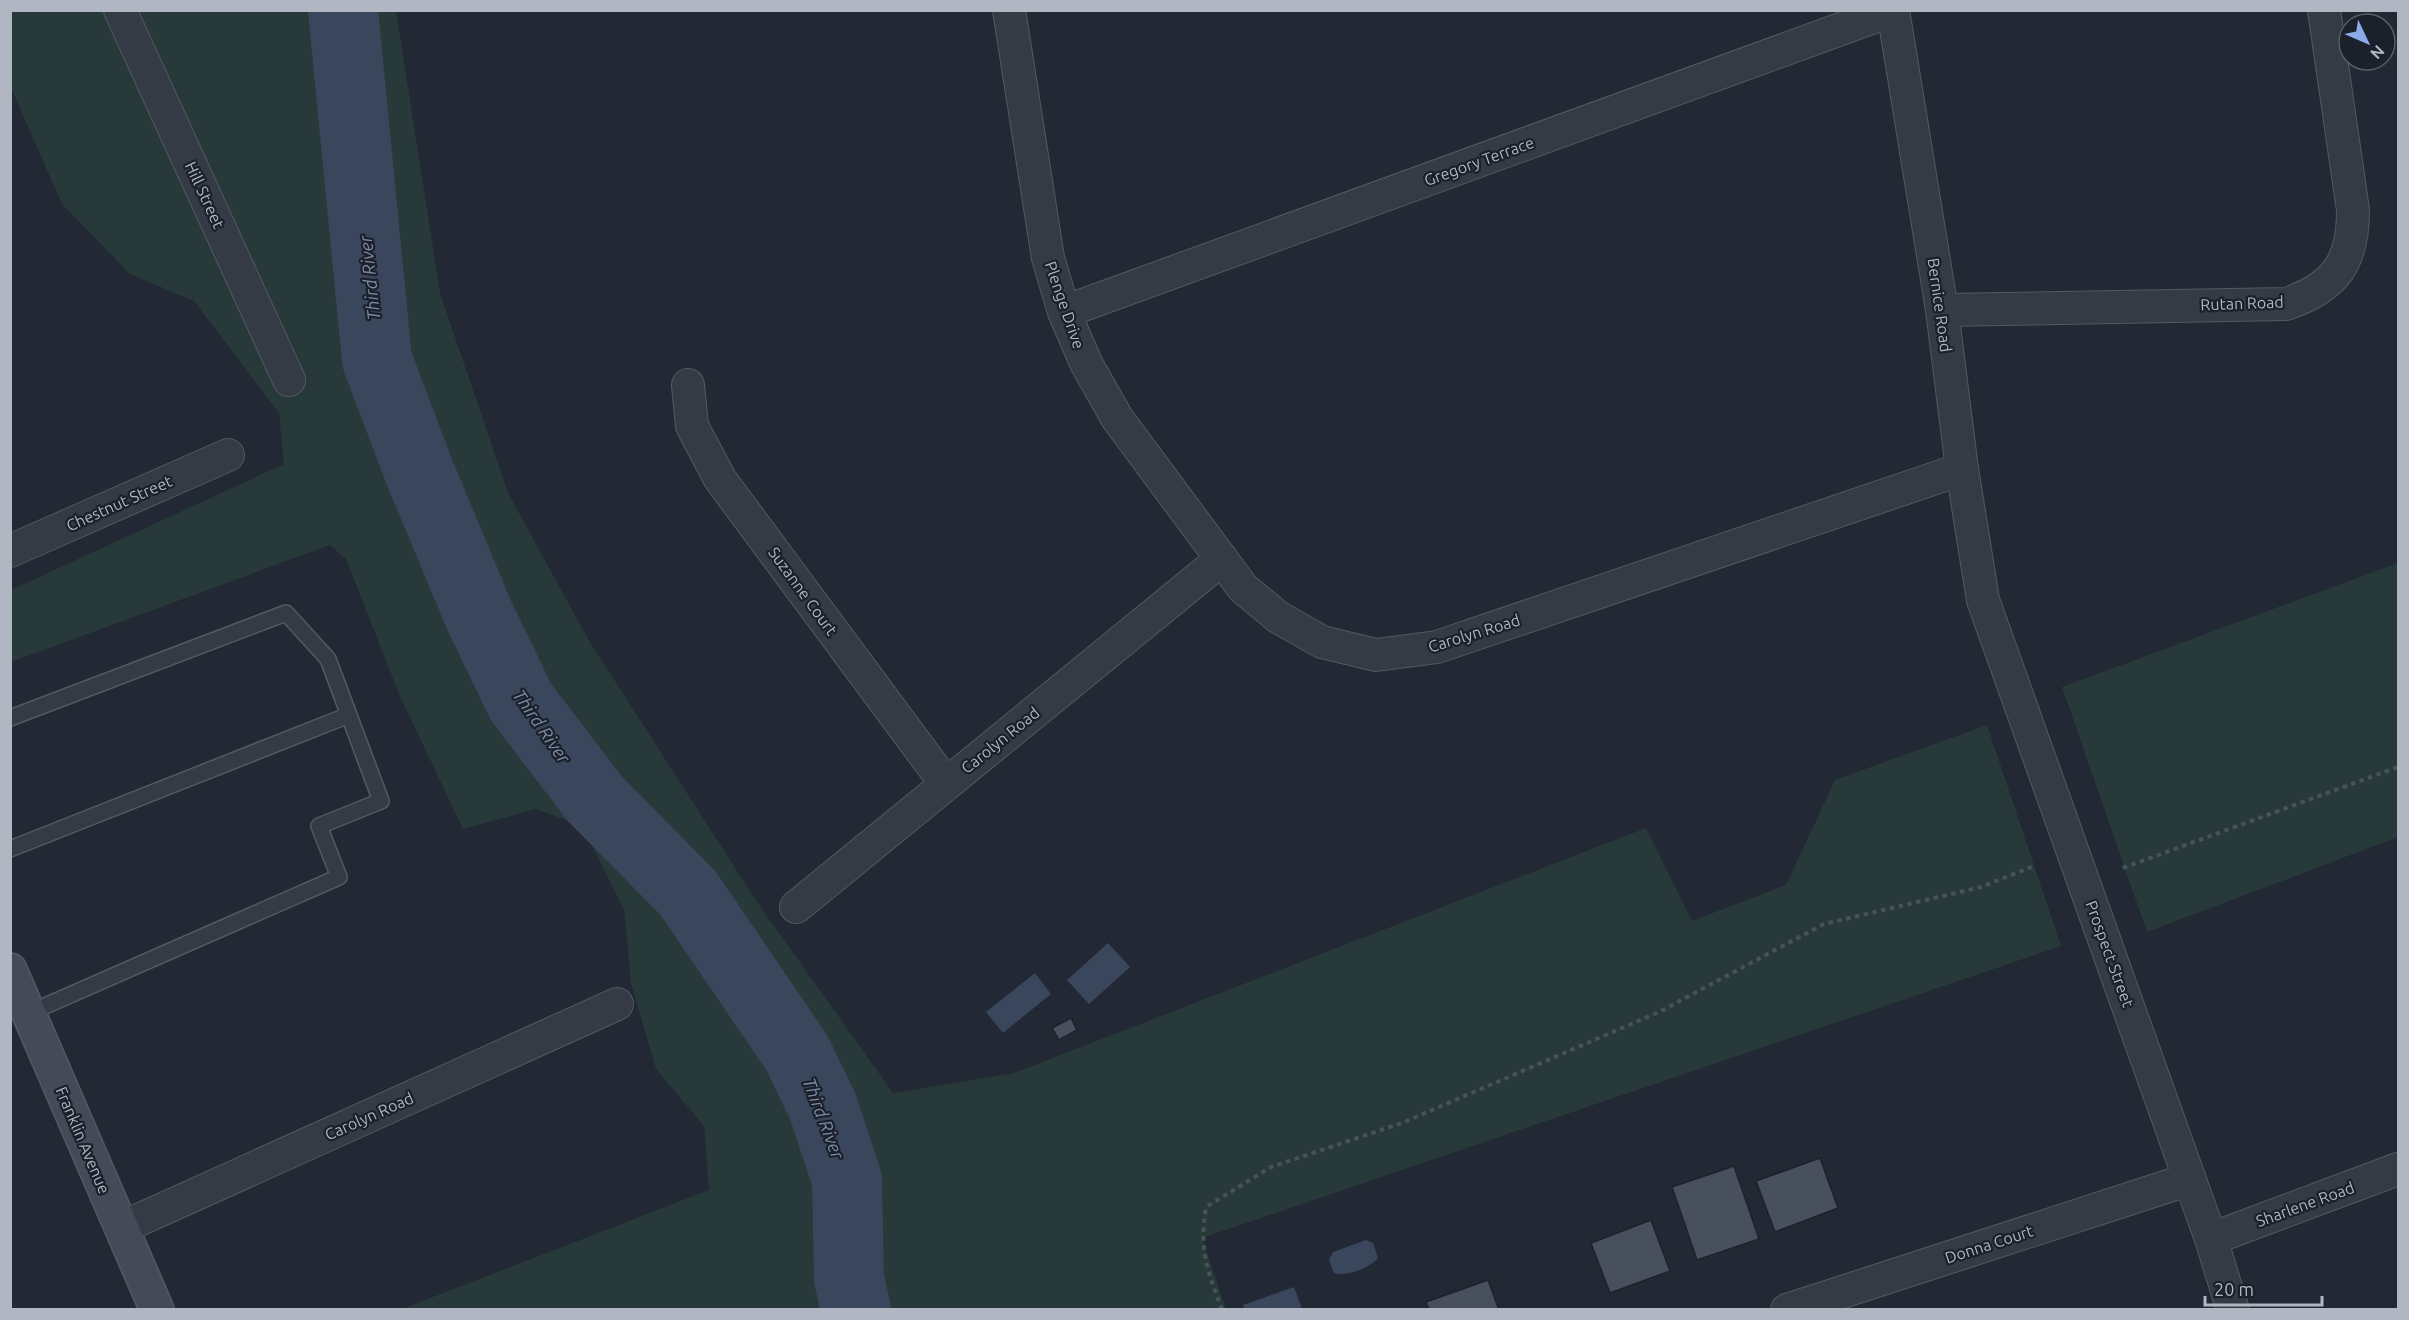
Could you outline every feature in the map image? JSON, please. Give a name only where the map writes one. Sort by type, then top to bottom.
[{"type":"main road","name":"Franklin Avenue","points":[[10,970],[157,1310]]},
{"type":"street","name":"Hill Street","points":[[120,10],[289,380]]},
{"type":"street","name":"Plenge Drive","points":[[1009,10],[1048,258],[1064,312],[1086,363],[1117,418],[1222,558]]},
{"type":"street","name":"Gregory Terrace","points":[[1064,312],[1893,10]]},
{"type":"street","name":"Bernice Road","points":[[1893,10],[1942,310],[1962,469],[1983,600]]},
{"type":"street","name":"Rutan Road","points":[[1942,310],[2286,303],[2310,295],[2331,280],[2346,260],[2353,236],[2354,210],[2324,10]]},
{"type":"street","name":"Suzanne Court","points":[[688,385],[692,426],[720,479],[946,784]]},
{"type":"street","name":"Chestnut Street","points":[[10,551],[228,455]]},
{"type":"street","name":"Carolyn Road","points":[[796,907],[1222,558],[1243,588],[1278,617],[1322,642],[1376,655],[1437,647],[1962,469]]},
{"type":"street","name":"Prospect Street","points":[[1983,600],[2190,1179],[2233,1310]]},
{"type":"street","name":"Carolyn Road","points":[[121,1228],[616,1004]]},
{"type":"street","name":"Sharlene Road","points":[[2211,1239],[2398,1169]]},
{"type":"street","name":"Donna Court","points":[[1787,1310],[2190,1179]]},
{"type":"lane","points":[[10,718],[286,613],[328,659],[381,801],[319,826],[339,878],[29,1014]]},
{"type":"lane","points":[[10,849],[349,715]]},
{"type":"path","points":[[2123,868],[2398,767]]},
{"type":"path","points":[[1222,1310],[1206,1267],[1201,1238],[1206,1207],[1271,1167],[1402,1123],[1659,1012],[1824,924],[1981,887],[2034,866]]},
{"type":"shaded area","points":[[11,11],[396,11],[440,293],[508,493],[588,639],[757,902],[893,1093],[1014,1073],[1646,828],[1692,921],[1786,885],[1835,780],[1987,725],[2061,946],[1202,1238],[1226,1309],[402,1309],[709,1190],[704,1126],[656,1069],[631,983],[624,909],[582,826],[536,809],[463,829],[399,694],[346,559],[330,545],[11,662],[11,590],[284,464],[279,413],[194,301],[130,274],[62,204],[11,88]]},
{"type":"shaded area","points":[[2398,563],[2398,837],[2147,932],[2062,687]]},
{"type":"water","points":[[1108,943],[1130,967],[1089,1004],[1067,980]]},
{"type":"water","points":[[1035,973],[1051,994],[1003,1033],[986,1012]]},
{"type":"water","points":[[1366,1240],[1373,1243],[1378,1258],[1357,1271],[1345,1274],[1334,1273],[1329,1260],[1333,1252]]},
{"type":"water","points":[[1294,1287],[1302,1309],[1244,1309],[1243,1305]]},
{"type":"building","points":[[1071,1018],[1077,1030],[1059,1040],[1052,1028]]},
{"type":"building","points":[[1820,1158],[1838,1208],[1775,1232],[1756,1181]]},
{"type":"building","points":[[1734,1166],[1759,1239],[1697,1260],[1672,1187]]},
{"type":"building","points":[[1651,1220],[1670,1271],[1610,1293],[1591,1243]]},
{"type":"building","points":[[1488,1280],[1499,1310],[1429,1310],[1426,1302]]},
{"type":"waterway","name":"Third River","points":[[343,10],[377,360],[419,471],[479,615],[521,702],[595,799],[688,893],[797,1053],[823,1107],[847,1180],[849,1279],[856,1310]]}]
